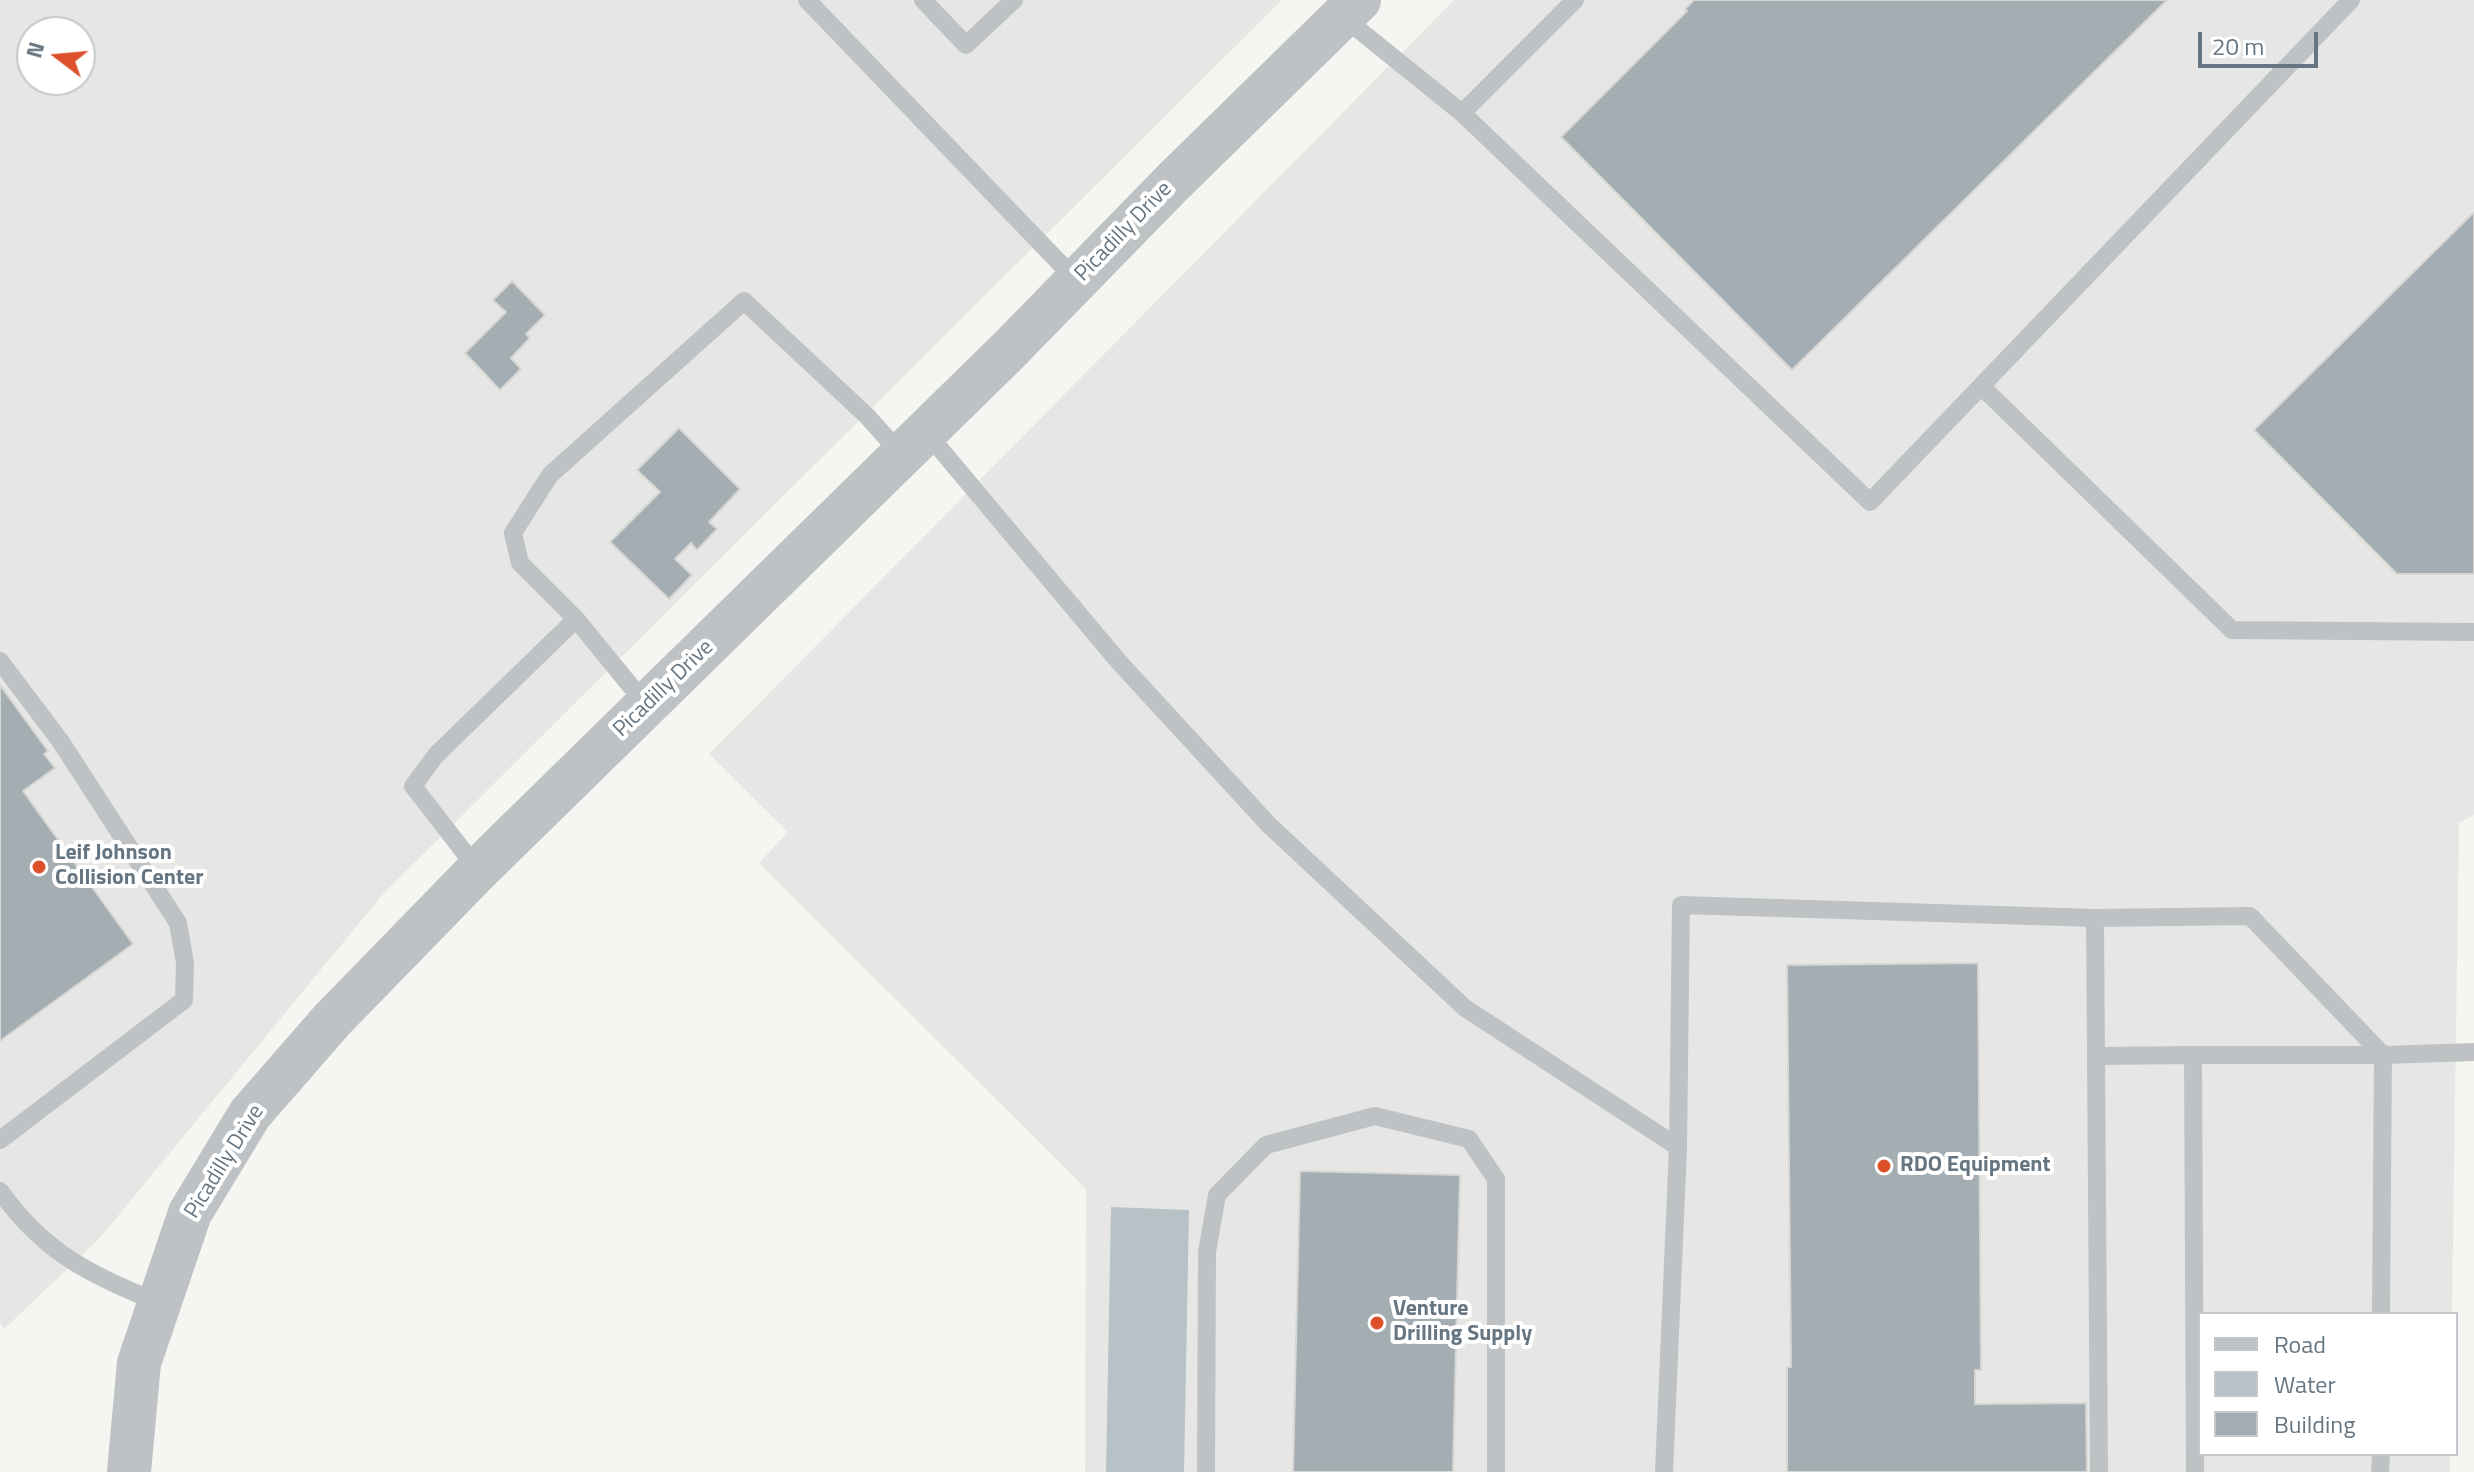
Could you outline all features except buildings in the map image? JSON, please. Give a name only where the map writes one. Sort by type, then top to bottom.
[{"type":"street","name":"Picadilly Drive","points":[[129,1472],[139,1363],[159,1303],[190,1213],[250,1114],[332,1020],[478,870],[914,443],[1350,8]]},
{"type":"lane","points":[[807,0],[1076,280]]},
{"type":"lane","points":[[923,0],[966,45],[1014,0]]},
{"type":"lane","points":[[1462,113],[1575,0]]},
{"type":"lane","points":[[1350,8],[1870,502],[2351,0]]},
{"type":"lane","points":[[647,706],[576,619],[520,563],[513,533],[550,475],[744,301],[867,416],[914,443],[1269,825],[1465,1008],[1678,1147]]},
{"type":"lane","points":[[1981,386],[2232,630],[2474,632]]},
{"type":"lane","points":[[478,870],[446,833],[413,786],[436,755],[576,619]]},
{"type":"lane","points":[[0,661],[61,742],[178,923],[185,963],[184,1000],[0,1140]]},
{"type":"lane","points":[[1664,1472],[1678,1147],[1681,905],[2095,918],[2250,916],[2383,1055],[2381,1312]]},
{"type":"lane","points":[[2095,918],[2099,1472]]},
{"type":"lane","points":[[2096,1056],[2474,1052]]},
{"type":"lane","points":[[2193,1055],[2195,1472]]},
{"type":"lane","points":[[1206,1472],[1207,1252],[1217,1195],[1266,1145],[1375,1116],[1469,1139],[1496,1179],[1496,1472]]},
{"type":"lane","points":[[0,1191],[25,1226],[92,1275],[159,1303]]},
{"type":"shaded area","points":[[0,0],[1282,0],[384,893],[99,1239],[4,1329],[0,1323]]},
{"type":"shaded area","points":[[1454,0],[2474,0],[2474,815],[2459,823],[2452,1312],[2198,1312],[2198,1456],[2450,1456],[2450,1472],[1085,1472],[1086,1189],[759,863],[788,832],[709,754]]},
{"type":"water","points":[[1111,1207],[1189,1210],[1184,1472],[1106,1472]]},
{"type":"place","name":"Leif Johnson Collision Center","points":[[39,867]]},
{"type":"place","name":"RDO Equipment","points":[[1884,1166]]},
{"type":"place","name":"Venture Drilling Supply","points":[[1377,1323]]}]
